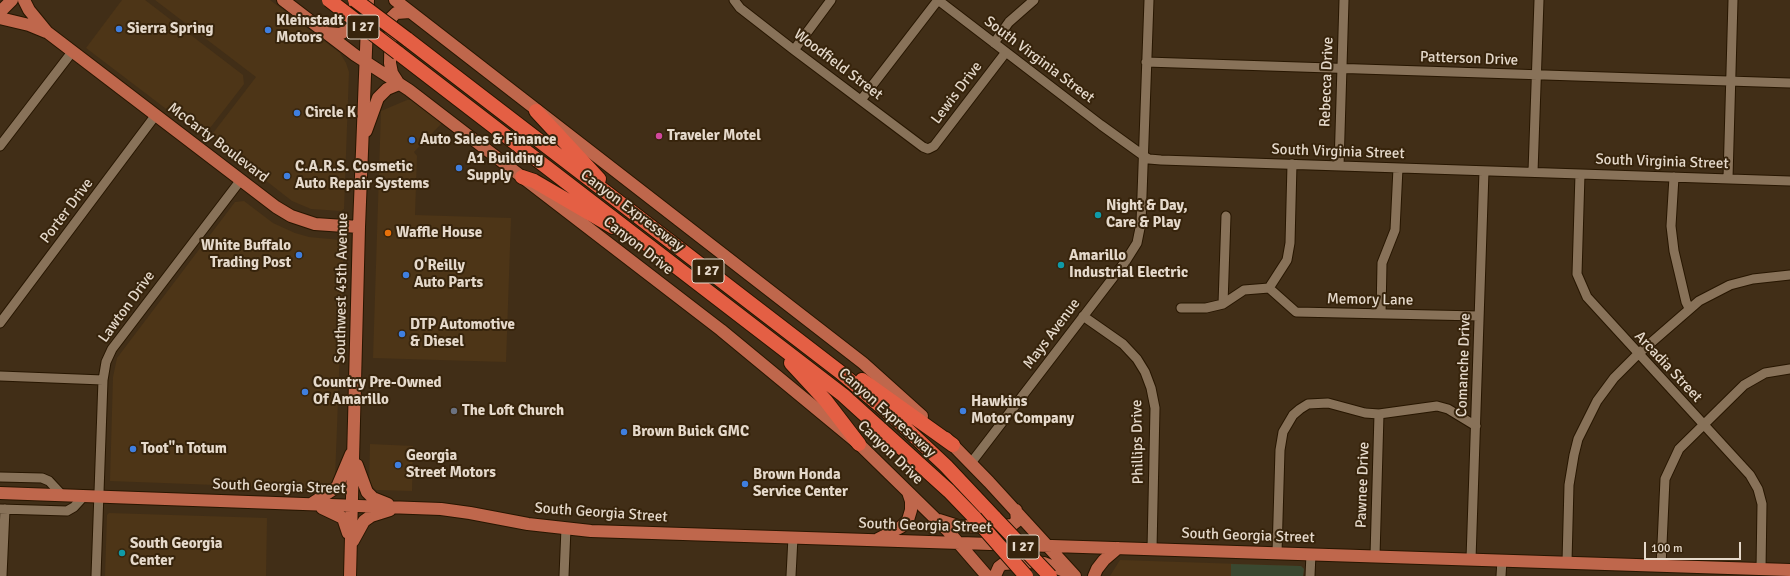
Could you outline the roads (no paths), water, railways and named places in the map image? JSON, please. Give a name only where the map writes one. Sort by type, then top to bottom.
[{"type":"highway","name":"Canyon Expressway","points":[[328,0],[843,395],[948,491],[975,518],[1026,576]]},
{"type":"highway","name":"Canyon Expressway","points":[[355,0],[408,39],[792,336],[897,420],[946,466],[1050,576]]},
{"type":"highway","points":[[536,111],[604,184],[660,234]]},
{"type":"highway","points":[[522,177],[534,181],[551,190],[665,258]]},
{"type":"highway","points":[[792,336],[809,343],[953,445]]},
{"type":"highway","points":[[770,339],[826,401],[859,444]]},
{"type":"main road","points":[[0,12],[12,0]]},
{"type":"main road","points":[[24,0],[29,10],[47,32]]},
{"type":"main road","name":"Canyon Drive","points":[[283,0],[365,62],[399,84],[721,330],[859,444],[935,518],[987,576]]},
{"type":"main road","points":[[326,33],[340,34],[352,28],[354,22],[355,0]]},
{"type":"main road","name":"Southwest 45th Avenue","points":[[350,576],[359,226],[368,0]]},
{"type":"main road","points":[[395,0],[536,111],[863,363],[953,445],[1016,510],[1074,575]]},
{"type":"main road","points":[[362,141],[378,98],[387,89],[399,84],[392,73],[390,63],[391,18],[396,13],[410,12]]},
{"type":"main road","points":[[0,18],[29,25],[47,32]]},
{"type":"main road","name":"McCarty Boulevard","points":[[47,32],[240,181],[291,216],[315,224],[359,226]]},
{"type":"main road","points":[[312,504],[337,487],[354,450]]},
{"type":"main road","points":[[354,450],[361,480],[367,492],[378,500],[402,507]]},
{"type":"main road","points":[[876,540],[901,527],[908,520],[911,510],[911,501],[908,492]]},
{"type":"main road","name":"South Georgia Street","points":[[0,494],[402,507],[470,513],[528,524],[592,531],[1568,562],[1661,566],[1702,571],[1761,569],[1790,570]]},
{"type":"main road","points":[[312,504],[343,518],[351,546]]},
{"type":"main road","points":[[351,546],[357,531],[364,521],[384,511],[402,507]]},
{"type":"main road","points":[[935,518],[958,526],[990,527],[1015,523],[1017,518],[1016,510]]},
{"type":"main road","points":[[1094,576],[1104,560],[1118,548]]},
{"type":"main road","points":[[995,576],[998,567],[1003,564],[1031,562],[1044,563],[1074,575]]},
{"type":"street","name":"Woodfield Street","points":[[734,0],[740,8],[794,50],[923,148],[928,149]]},
{"type":"street","points":[[794,50],[831,0]]},
{"type":"street","points":[[861,100],[938,0]]},
{"type":"street","name":"South Virginia Street","points":[[938,0],[1144,156],[1159,160],[1790,180]]},
{"type":"street","points":[[994,43],[1009,22],[1034,0]]},
{"type":"street","name":"Mays Avenue","points":[[971,464],[1125,262],[1137,243],[1141,223],[1149,0]]},
{"type":"street","name":"Rebecca Drive","points":[[1339,166],[1344,0]]},
{"type":"street","points":[[1533,172],[1539,0]]},
{"type":"street","points":[[1728,178],[1733,0]]},
{"type":"street","points":[[0,146],[72,52]]},
{"type":"street","name":"Lewis Drive","points":[[928,149],[934,146],[1006,52]]},
{"type":"street","name":"Patterson Drive","points":[[1146,62],[1790,83]]},
{"type":"street","name":"Porter Drive","points":[[0,323],[156,116]]},
{"type":"street","points":[[1181,308],[1206,308],[1223,304],[1244,290],[1269,288],[1287,260],[1290,243],[1292,164]]},
{"type":"street","points":[[1381,314],[1382,263],[1395,230],[1398,168]]},
{"type":"street","name":"Comanche Drive","points":[[1471,559],[1484,171]]},
{"type":"street","name":"Arcadia Street","points":[[1580,174],[1577,274],[1587,297],[1750,475],[1758,489],[1763,518],[1761,569]]},
{"type":"street","points":[[1674,177],[1672,226],[1674,251],[1686,302],[1689,308]]},
{"type":"street","name":"Lawton Drive","points":[[96,576],[102,380],[106,362],[112,349],[240,181]]},
{"type":"street","points":[[1223,304],[1226,216]]},
{"type":"street","points":[[1568,562],[1569,485],[1578,439],[1596,401],[1614,378],[1689,308],[1714,292],[1730,285],[1753,279],[1790,275]]},
{"type":"street","name":"Memory Lane","points":[[1269,288],[1296,312],[1479,316]]},
{"type":"street","name":"Phillips Drive","points":[[1083,316],[1123,344],[1137,358],[1145,372],[1151,388],[1155,408],[1152,549]]},
{"type":"street","points":[[1661,566],[1665,479],[1679,448],[1702,424],[1753,379],[1765,373],[1790,369]]},
{"type":"street","points":[[0,376],[102,380]]},
{"type":"street","points":[[1277,553],[1280,450],[1283,432],[1293,415],[1308,404],[1317,403],[1379,414],[1438,406],[1448,409],[1476,426]]},
{"type":"street","name":"Pawnee Drive","points":[[1375,556],[1379,414]]},
{"type":"street","points":[[0,477],[42,478],[49,481],[62,495]]},
{"type":"street","points":[[2,576],[2,509],[67,511],[74,507],[84,496]]},
{"type":"street","points":[[564,576],[566,528]]},
{"type":"street","points":[[792,576],[793,537]]},
{"type":"street","points":[[1310,576],[1311,554]]},
{"type":"street","points":[[1501,576],[1502,560]]},
{"type":"place","name":"Sierra Spring","points":[[119,29]]},
{"type":"place","name":"Kleinstadt Motors","points":[[268,30]]},
{"type":"place","name":"Circle K","points":[[297,113]]},
{"type":"place","name":"Traveler Motel","points":[[659,136]]},
{"type":"place","name":"Auto Sales & Finance","points":[[412,140]]},
{"type":"place","name":"A1 Building Supply","points":[[459,168]]},
{"type":"place","name":"C.A.R.S. Cosmetic Auto Repair Systems","points":[[287,176]]},
{"type":"place","name":"Night & Day, Care & Play","points":[[1098,215]]},
{"type":"place","name":"Waffle House","points":[[388,233]]},
{"type":"place","name":"White Buffalo Trading Post","points":[[299,255]]},
{"type":"place","name":"Amarillo Industrial Electric","points":[[1061,265]]},
{"type":"place","name":"O'Reilly Auto Parts","points":[[406,275]]},
{"type":"place","name":"DTP Automotive & Diesel","points":[[402,334]]},
{"type":"place","name":"Country Pre-Owned Of Amarillo","points":[[305,392]]},
{"type":"place","name":"The Loft Church","points":[[454,411]]},
{"type":"place","name":"Hawkins Motor Company","points":[[963,411]]},
{"type":"place","name":"Brown Buick GMC","points":[[624,432]]},
{"type":"place","name":"Toot\"n Totum","points":[[133,449]]},
{"type":"place","name":"Georgia Street Motors","points":[[398,465]]},
{"type":"place","name":"Brown Honda Service Center","points":[[745,484]]},
{"type":"place","name":"South Georgia Center","points":[[122,553]]}]
